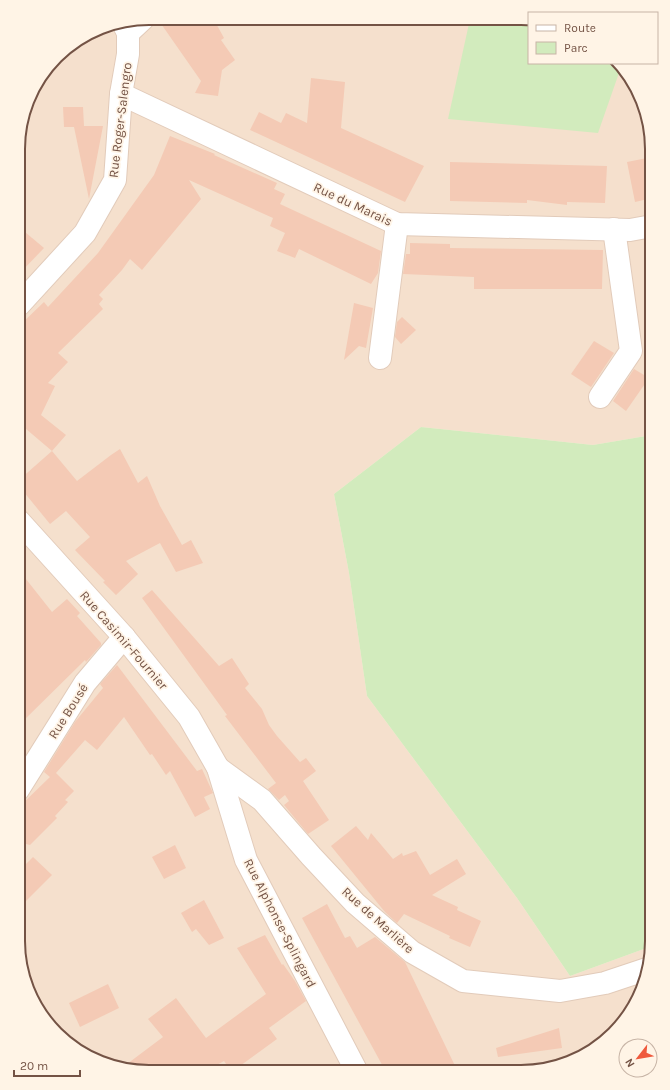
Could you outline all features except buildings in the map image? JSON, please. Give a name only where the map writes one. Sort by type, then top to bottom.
[{"type":"street","name":"Rue Roger-Salengro","points":[[25,298],[85,233],[115,180],[122,94],[131,26]]},
{"type":"street","name":"Rue du Marais","points":[[122,94],[397,224],[614,230],[630,230],[645,227]]},
{"type":"street","points":[[380,358],[397,224]]},
{"type":"street","points":[[600,398],[631,351],[614,230]]},
{"type":"street","name":"Rue Casimir-Fournier","points":[[25,527],[124,637],[189,717],[218,768]]},
{"type":"street","name":"Rue Bousé","points":[[25,779],[85,683],[124,637]]},
{"type":"street","name":"Rue de Marlière","points":[[218,768],[262,800],[355,903],[412,952],[463,981],[560,991],[605,983],[641,971]]},
{"type":"street","name":"Rue Alphonse-Splingard","points":[[218,768],[246,860],[353,1065]]},
{"type":"shaded area","points":[[141,25],[528,25],[528,64],[611,64],[628,87],[636,102],[643,125],[645,149],[645,436],[593,445],[421,427],[334,494],[349,573],[367,696],[517,898],[570,976],[645,949],[643,965],[632,996],[624,1010],[609,1029],[583,1048],[568,1056],[545,1063],[529,1065],[133,1064],[102,1056],[74,1039],[61,1029],[42,1003],[34,988],[27,965],[25,949],[26,133],[34,102],[46,80],[67,56],[87,42],[102,34],[125,27]]},
{"type":"green space","points":[[469,25],[528,25],[528,64],[611,64],[619,74],[598,133],[448,119]]},
{"type":"green space","points":[[421,427],[593,445],[645,436],[645,949],[570,976],[517,898],[367,696],[349,573],[334,494]]}]
